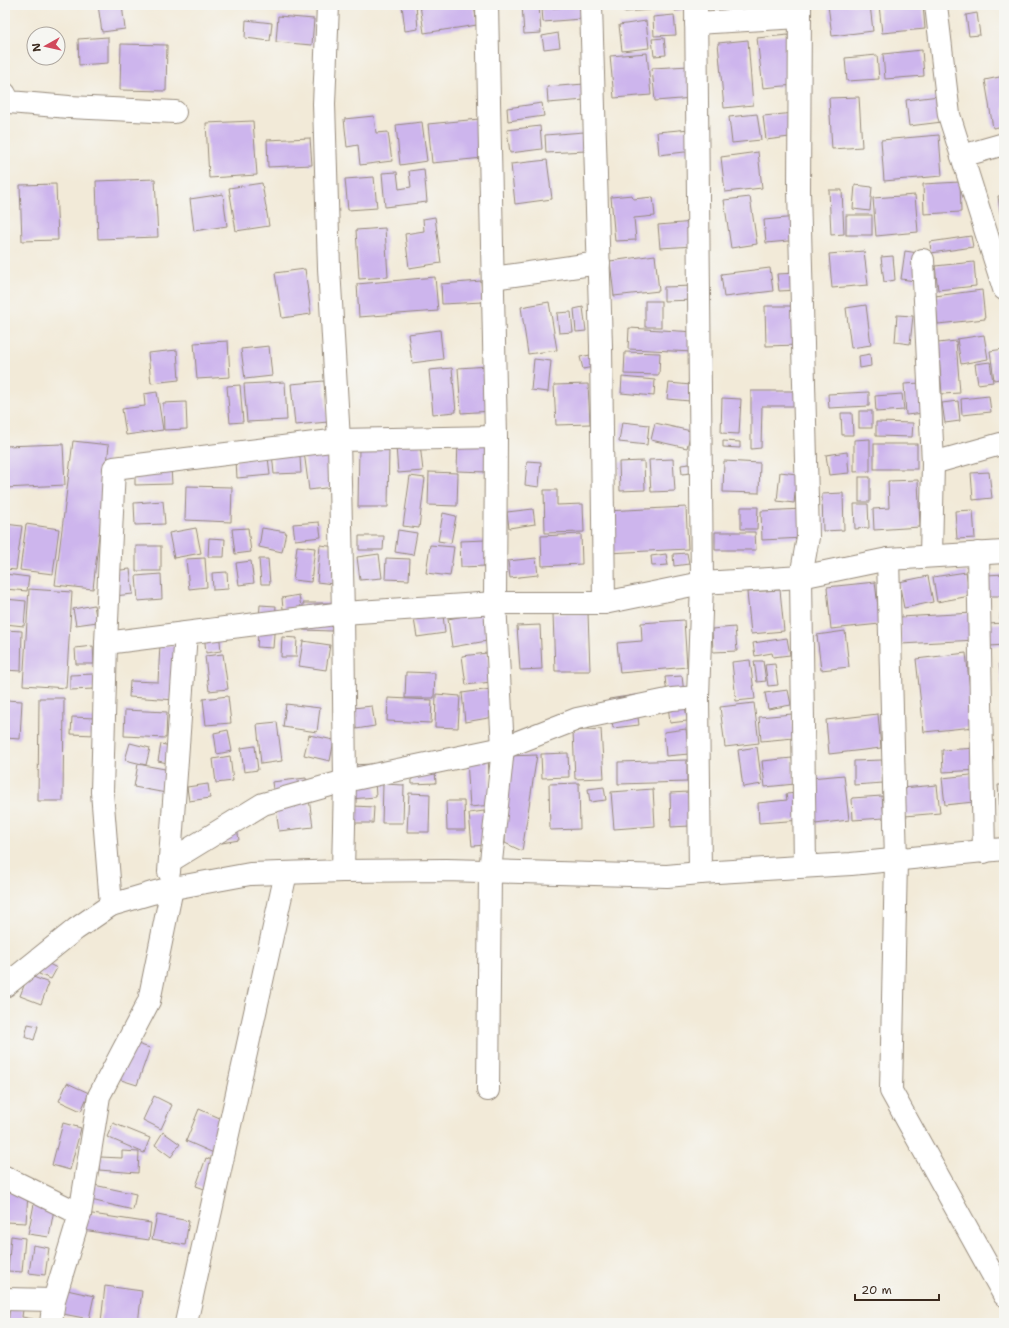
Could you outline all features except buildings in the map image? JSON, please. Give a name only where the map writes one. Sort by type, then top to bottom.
[{"type":"street","points":[[328,5],[324,104],[329,268],[339,440],[345,781],[343,871]]},
{"type":"street","points":[[487,5],[496,436],[495,603],[503,748],[490,871],[488,1090]]},
{"type":"street","points":[[591,5],[601,346],[604,603]]},
{"type":"street","points":[[936,5],[949,115],[1004,290]]},
{"type":"street","points":[[700,873],[698,697],[702,583],[696,14],[800,11],[799,190],[808,537],[801,577],[805,866]]},
{"type":"street","points":[[5,94],[9,102],[69,107],[175,112]]},
{"type":"street","points":[[962,156],[1004,144]]},
{"type":"street","points":[[923,260],[933,463],[931,556]]},
{"type":"street","points":[[493,278],[599,263]]},
{"type":"street","points":[[111,905],[102,792],[106,643],[114,468],[339,440],[496,436]]},
{"type":"street","points":[[933,463],[1004,443]]},
{"type":"street","points":[[106,643],[343,612],[495,603],[604,603],[702,583],[801,577],[888,559],[1004,552]]},
{"type":"street","points":[[6,984],[76,929],[111,905],[170,889],[250,874],[446,870],[667,876],[896,861],[994,851],[978,553]]},
{"type":"street","points":[[888,559],[896,861],[891,1091],[1004,1295]]},
{"type":"street","points":[[51,1323],[54,1300],[80,1214],[99,1096],[149,1001],[170,889],[170,861],[186,633]]},
{"type":"street","points":[[170,861],[263,804],[345,781],[503,748],[577,719],[672,700],[698,697]]},
{"type":"street","points":[[186,1323],[286,873]]},
{"type":"street","points":[[5,1177],[80,1214]]},
{"type":"street","points":[[5,1299],[54,1300]]}]
